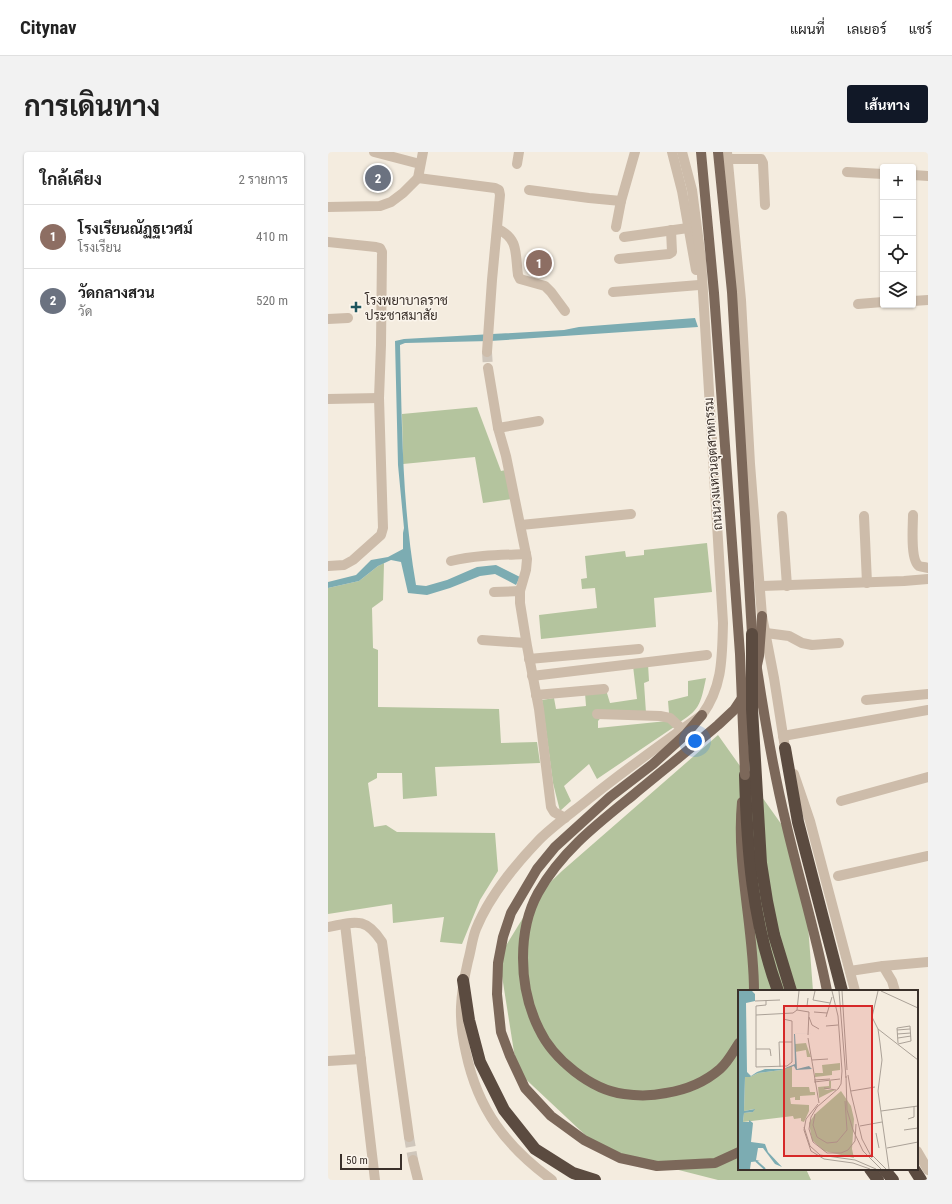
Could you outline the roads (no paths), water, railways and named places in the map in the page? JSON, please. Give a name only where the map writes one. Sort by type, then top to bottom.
[{"type":"highway","points":[[752,634],[753,724],[761,863],[774,935],[791,990]]},
{"type":"highway","points":[[784,742],[798,822],[842,990]]},
{"type":"highway","points":[[744,775],[746,833],[754,900],[762,938],[778,990]]},
{"type":"highway","points":[[464,980],[469,1020],[480,1062],[504,1110],[535,1149],[573,1173],[595,1180]]},
{"type":"highway","points":[[871,1170],[878,1180]]},
{"type":"highway","points":[[885,1170],[893,1180]]},
{"type":"highway","points":[[915,1170],[921,1180]]},
{"type":"main road","name":"ถนนวงแหวนอุตสาหกรรม","points":[[701,152],[714,293],[740,654],[744,775],[740,816],[741,863],[754,967],[754,990]]},
{"type":"main road","points":[[718,152],[732,292],[752,634],[773,766],[821,959],[827,990]]},
{"type":"main road","points":[[738,1045],[721,1068],[708,1078],[682,1089],[660,1094],[642,1095],[623,1094],[600,1087],[575,1072],[553,1052],[539,1030],[528,1001],[523,970],[523,941],[528,917],[536,895],[560,860],[574,844],[713,730],[734,710],[744,696],[756,670],[759,656],[762,616]]},
{"type":"main road","points":[[702,715],[686,734],[653,764],[610,797],[554,847],[537,868],[511,914],[503,937],[498,963],[497,994],[501,1032],[525,1088],[551,1116],[584,1140],[620,1158],[657,1166],[714,1163],[738,1152]]},
{"type":"street","points":[[374,152],[402,156],[420,164]]},
{"type":"street","points":[[328,207],[380,206],[391,202],[403,193],[418,178],[423,152]]},
{"type":"street","points":[[517,164],[519,152]]},
{"type":"street","points":[[616,227],[621,201],[635,152]]},
{"type":"street","points":[[672,152],[682,191],[704,312]]},
{"type":"street","points":[[547,1179],[509,1143],[488,1114],[470,1075],[462,1037],[460,1004],[476,929],[499,888],[539,840],[628,768],[702,715],[710,704],[717,688],[720,670],[723,623],[706,329],[701,259],[696,218],[692,190],[682,152]]},
{"type":"street","points":[[765,205],[763,162],[761,159],[728,156],[741,300],[750,464],[762,616],[784,742],[810,821],[855,990]]},
{"type":"street","points":[[848,172],[880,174]]},
{"type":"street","points":[[916,175],[928,176]]},
{"type":"street","points":[[418,178],[495,188],[499,190],[498,229],[492,280],[487,349]]},
{"type":"street","points":[[529,190],[621,201]]},
{"type":"street","points":[[624,237],[688,228]]},
{"type":"street","points":[[498,229],[510,236],[514,244],[518,275],[520,279],[545,286],[565,312]]},
{"type":"street","points":[[619,259],[669,254],[672,252],[673,248],[671,230]]},
{"type":"street","points":[[328,242],[376,247],[380,248],[382,252],[379,398],[383,528],[381,535],[352,560],[344,565],[328,566]]},
{"type":"street","points":[[613,292],[699,285]]},
{"type":"street","points":[[916,301],[928,300]]},
{"type":"street","points":[[858,304],[880,302]]},
{"type":"street","points":[[328,319],[348,318]]},
{"type":"street","points":[[488,368],[498,428],[506,456],[527,559],[526,570],[520,591],[526,643],[539,709],[551,807],[554,812],[565,818]]},
{"type":"street","points":[[328,399],[379,398]]},
{"type":"street","points":[[498,428],[539,421]]},
{"type":"street","points":[[521,525],[631,514]]},
{"type":"street","points":[[913,515],[914,554],[916,563],[919,566],[928,568]]},
{"type":"street","points":[[782,516],[787,586]]},
{"type":"street","points":[[864,516],[867,583]]},
{"type":"street","points":[[451,561],[484,556],[526,554]]},
{"type":"street","points":[[760,586],[867,583],[928,579]]},
{"type":"street","points":[[494,592],[520,591]]},
{"type":"street","points":[[766,633],[789,636],[802,643],[812,645],[839,643]]},
{"type":"street","points":[[482,640],[526,643]]},
{"type":"street","points":[[529,659],[639,649]]},
{"type":"street","points":[[532,676],[707,655]]},
{"type":"street","points":[[536,695],[604,689]]},
{"type":"street","points":[[866,700],[928,694]]},
{"type":"street","points":[[911,695],[912,713]]},
{"type":"street","points":[[784,742],[928,710]]},
{"type":"street","points":[[597,714],[660,716],[670,718],[682,729]]},
{"type":"street","points":[[841,801],[928,777]]},
{"type":"street","points":[[838,876],[928,856]]},
{"type":"street","points":[[328,927],[352,923],[365,924],[374,930],[382,942],[409,1137]]},
{"type":"street","points":[[345,924],[375,1180]]},
{"type":"street","points":[[850,972],[883,966],[928,962]]},
{"type":"street","points":[[883,966],[892,981],[895,990]]},
{"type":"street","points":[[328,1061],[361,1059]]},
{"type":"street","points":[[918,1153],[928,1170]]},
{"type":"street","points":[[413,1160],[418,1180]]},
{"type":"water","points":[[695,318],[698,327],[490,341],[405,343],[400,345],[405,495],[411,555],[416,585],[426,586],[447,580],[477,567],[496,565],[520,577],[516,585],[495,574],[480,576],[427,595],[408,593],[401,562],[391,560],[378,566],[359,581],[328,588],[328,582],[356,575],[371,560],[388,557],[403,549],[404,528],[398,465],[395,341],[404,339],[564,330],[579,327]]},
{"type":"tunnel","points":[[487,352],[488,368]]},
{"type":"tunnel","points":[[409,1137],[413,1160]]},
{"type":"place","name":"วัดกลางสวน","points":[[378,178]]},
{"type":"place","name":"โรงเรียนณัฏฐเวศม์","points":[[539,263]]},
{"type":"place","name":"โรงพยาบาลราช ประชาสมาสัย","points":[[356,307]]}]
